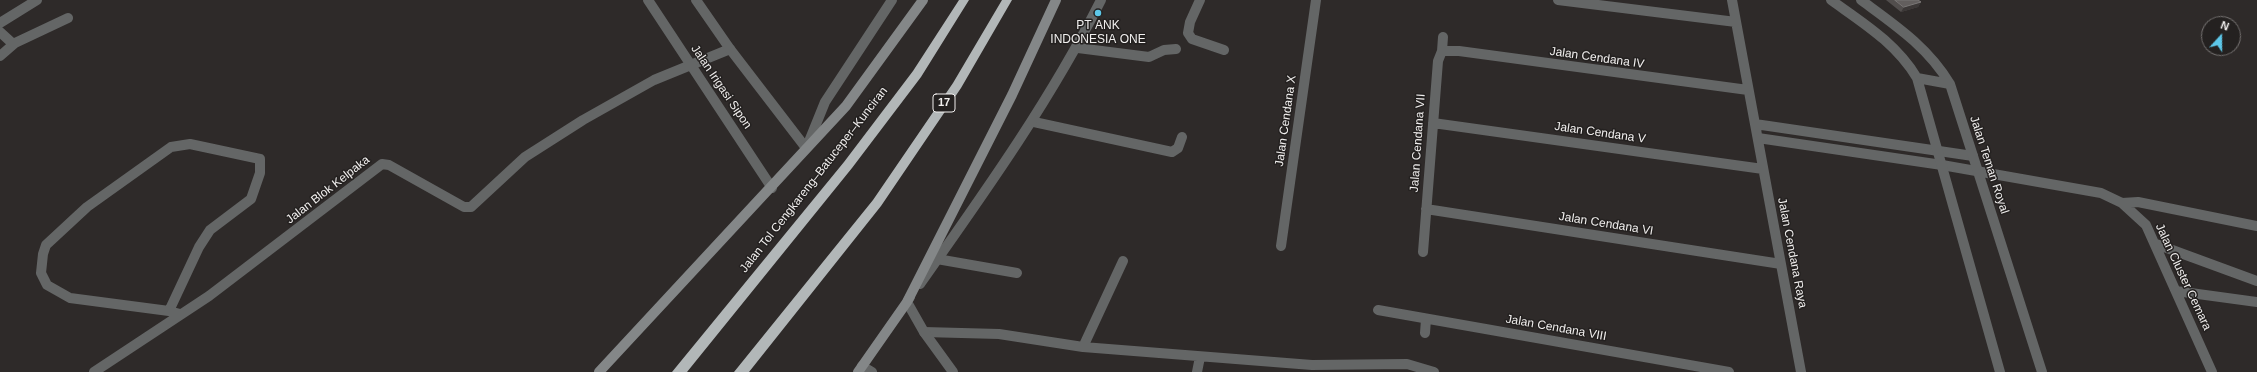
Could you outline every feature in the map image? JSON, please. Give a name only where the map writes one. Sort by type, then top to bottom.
[{"type":"highway","name":"Jalan Tol Cengkareng–Batuceper–Kunciran","points":[[679,372],[848,165],[917,74],[964,0]]},
{"type":"highway","name":"17","points":[[741,372],[877,203],[957,85],[1007,0]]},
{"type":"main road","points":[[599,372],[846,106],[898,37],[923,0]]},
{"type":"main road","points":[[864,370],[874,350],[907,302],[1012,95],[1056,0]]},
{"type":"street","points":[[0,23],[37,0]]},
{"type":"street","name":"Jalan Irigasi Sipon","points":[[648,0],[774,185]]},
{"type":"street","points":[[696,0],[728,50],[806,148],[825,102],[892,0]]},
{"type":"street","points":[[953,372],[924,332],[907,302],[1034,122],[1078,48],[1101,0]]},
{"type":"street","points":[[1200,0],[1190,22],[1188,33],[1192,39],[1224,50]]},
{"type":"street","name":"Jalan Cendana X","points":[[1281,246],[1316,0]]},
{"type":"street","points":[[1558,0],[1736,22]]},
{"type":"street","name":"Jalan Cendana Raya","points":[[1732,0],[1802,372]]},
{"type":"street","points":[[1831,0],[1896,49],[1910,64],[1917,78],[2000,372]]},
{"type":"street","name":"Jalan Teman Royal","points":[[1861,0],[1921,45],[1940,65],[1950,84],[2042,372]]},
{"type":"street","points":[[0,56],[12,43],[49,29],[68,18]]},
{"type":"street","points":[[0,32],[12,43]]},
{"type":"street","name":"Jalan Cendana VII","points":[[1423,252],[1438,61],[1442,51],[1443,37]]},
{"type":"street","points":[[1078,48],[1149,57],[1164,50],[1176,49]]},
{"type":"street","name":"Jalan Blok Kelpaka","points":[[94,372],[209,296],[282,242],[382,164],[389,165],[464,207],[472,207],[538,148],[634,90],[692,64],[728,50]]},
{"type":"street","name":"Jalan Cendana IV","points":[[1442,51],[1459,51],[1748,90]]},
{"type":"street","points":[[1917,78],[1950,84]]},
{"type":"street","points":[[1034,122],[1172,152],[1178,148],[1182,137]]},
{"type":"street","name":"Jalan Cendana V","points":[[1433,123],[1763,169]]},
{"type":"street","points":[[1755,124],[1973,156]]},
{"type":"street","points":[[1758,138],[1978,171]]},
{"type":"street","points":[[169,311],[199,247],[210,230],[251,199],[260,173],[260,159],[190,144],[171,147],[88,207],[46,245],[42,254],[42,273],[47,285],[70,298],[169,311],[180,314]]},
{"type":"street","name":"Jalan Cluster Cemara","points":[[1978,171],[2101,193],[2122,203],[2146,225],[2156,244],[2212,372]]},
{"type":"street","points":[[2122,203],[2138,202],[2257,226]]},
{"type":"street","name":"Jalan Cendana VI","points":[[1426,210],[1781,264]]},
{"type":"street","points":[[2156,244],[2257,281]]},
{"type":"street","points":[[937,259],[1017,273]]},
{"type":"street","points":[[1083,347],[1123,261]]},
{"type":"street","points":[[2176,291],[2257,302]]},
{"type":"street","name":"Jalan Cendana VIII","points":[[1378,310],[1729,372]]},
{"type":"street","points":[[1425,333],[1426,319]]},
{"type":"street","points":[[924,332],[940,331],[999,334],[1083,347],[1312,365],[1407,364],[1434,372]]},
{"type":"street","points":[[1197,372],[1200,357]]},
{"type":"building","points":[[1895,0],[1918,0],[1921,2],[1904,7]]},
{"type":"place","name":"PT ANK INDONESIA ONE","points":[[1098,13]]}]
